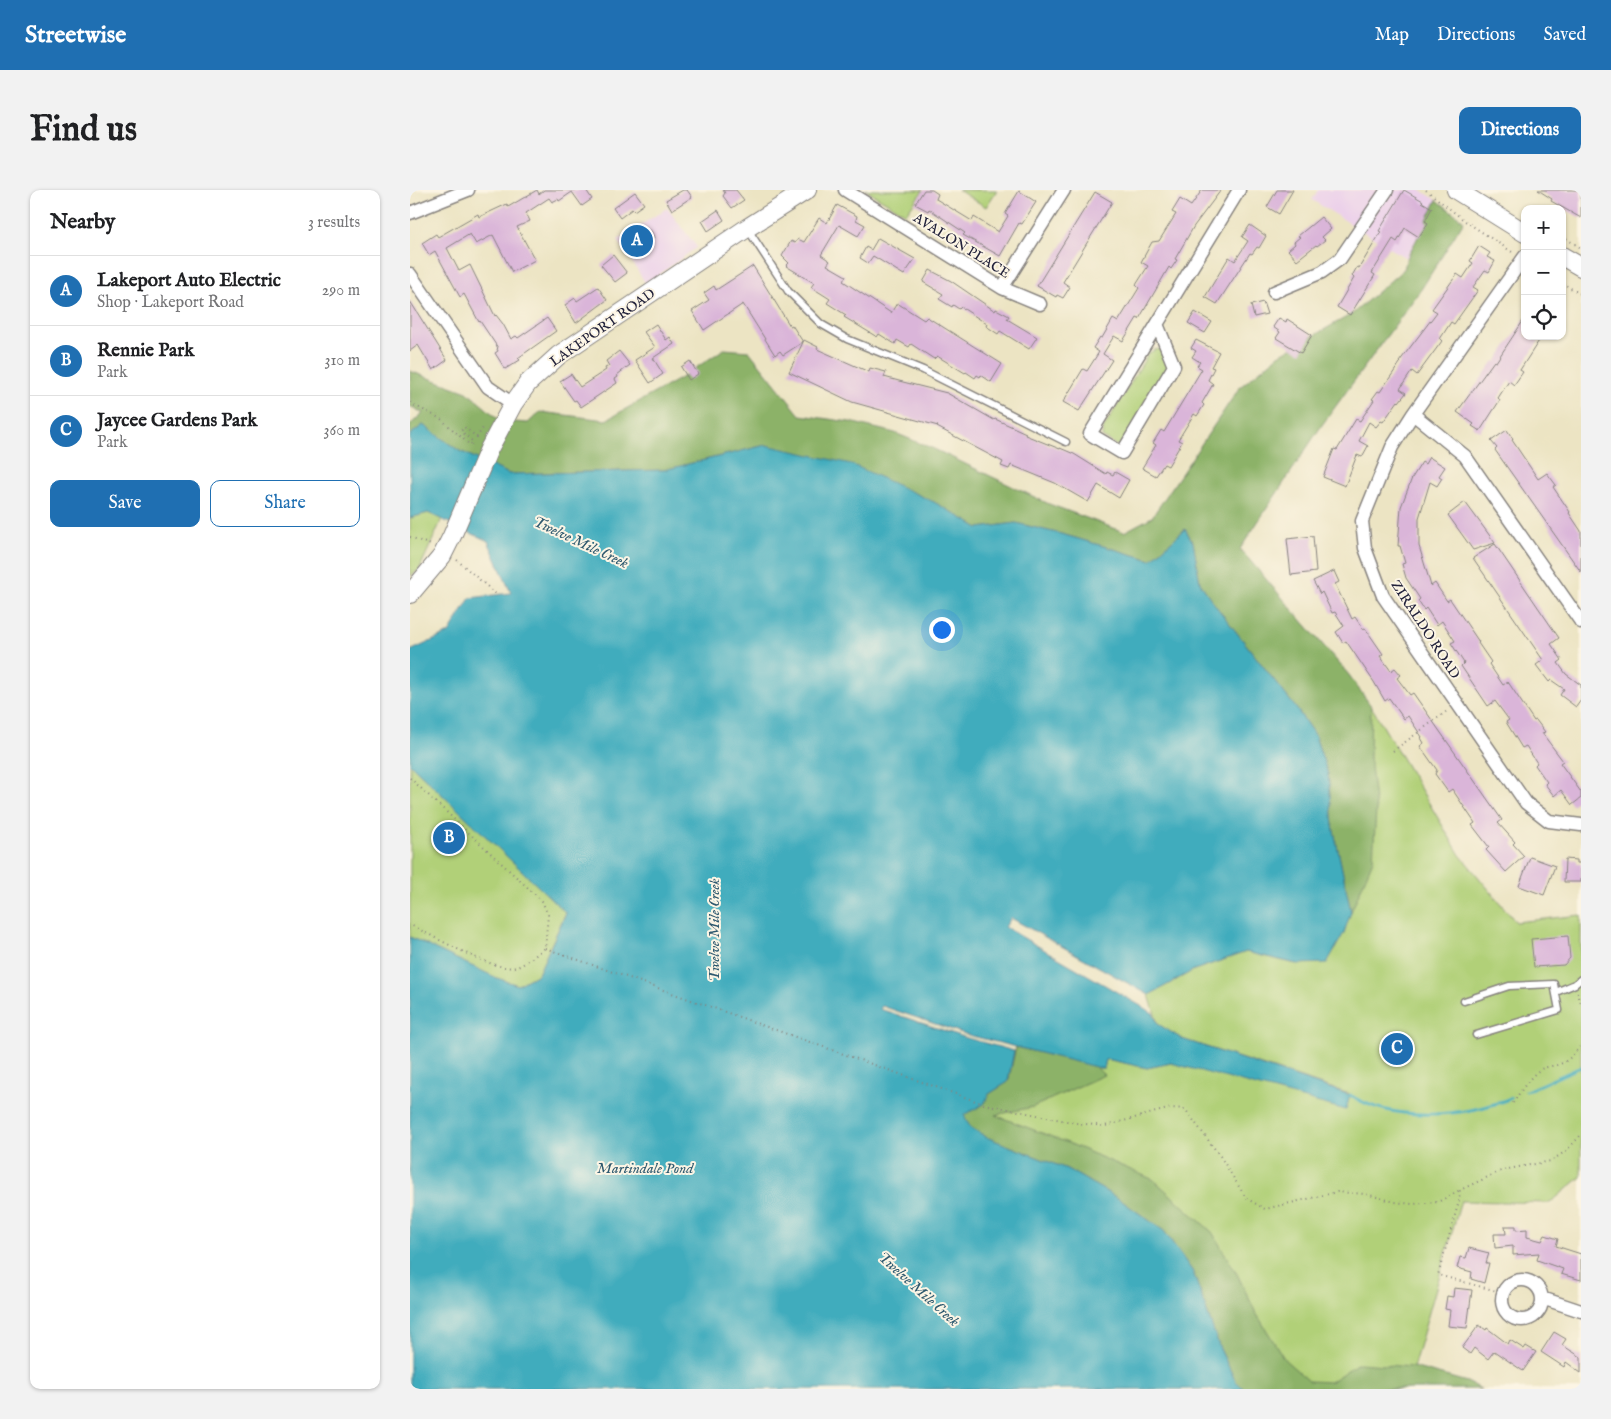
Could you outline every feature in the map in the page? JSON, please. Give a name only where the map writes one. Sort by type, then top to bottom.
[{"type":"main road","name":"LAKEPORT ROAD","points":[[410,594],[442,556],[490,449],[513,404],[528,383],[559,355],[747,228],[807,190]]},
{"type":"main road","points":[[1456,190],[1521,231]]},
{"type":"main road","points":[[1566,258],[1581,267]]},
{"type":"street","points":[[410,213],[468,190]]},
{"type":"street","name":"AVALON PLACE","points":[[846,190],[1002,288],[1040,304]]},
{"type":"street","points":[[1002,288],[1064,190]]},
{"type":"street","points":[[1157,324],[1174,366],[1122,453],[1090,434],[1157,324],[1239,190]]},
{"type":"street","points":[[1274,292],[1322,272],[1340,259],[1388,190]]},
{"type":"street","name":"ZIRALDO ROAD","points":[[1521,261],[1413,414],[1392,447],[1362,520],[1365,548],[1383,596],[1526,803],[1549,821],[1581,825]]},
{"type":"street","points":[[410,274],[488,387],[513,404]]},
{"type":"street","points":[[1413,414],[1465,456],[1581,622]]},
{"type":"street","points":[[1525,1281],[1536,1286],[1542,1298],[1540,1310],[1535,1316],[1517,1320],[1506,1312],[1503,1306],[1504,1293],[1512,1283],[1525,1281]]},
{"type":"street","points":[[1542,1298],[1581,1311]]},
{"type":"lane","points":[[747,228],[788,291],[821,324],[847,339],[923,370],[1066,442]]},
{"type":"lane","points":[[1556,992],[1578,982]]},
{"type":"lane","points":[[1464,1001],[1509,986],[1554,984],[1559,1010],[1476,1035]]},
{"type":"path","points":[[1426,190],[1465,221],[1521,255]]},
{"type":"path","points":[[1566,239],[1581,248]]},
{"type":"path","points":[[1566,285],[1581,294]]},
{"type":"path","points":[[410,403],[441,420],[470,445],[473,442],[461,431],[464,427],[477,437],[486,422]]},
{"type":"path","points":[[1393,751],[1457,703]]},
{"type":"path","points":[[410,778],[542,901],[548,914],[545,948],[519,967],[508,968],[493,965],[410,924]]},
{"type":"path","points":[[545,948],[984,1104],[1076,1123],[1105,1126],[1171,1108],[1185,1109],[1220,1156],[1246,1198],[1265,1209],[1337,1192],[1366,1194],[1395,1202],[1412,1204],[1438,1202],[1503,1170],[1551,1161],[1566,1151],[1581,1135]]},
{"type":"path","points":[[1578,982],[1579,1001],[1581,1003]]},
{"type":"path","points":[[1513,1103],[1526,1084],[1542,1068],[1563,1063],[1581,1045]]},
{"type":"path","points":[[1460,1190],[1459,1201],[1438,1275],[1504,1293]]},
{"type":"shaded area","points":[[1318,190],[1420,190],[1437,200],[1406,258],[1312,200]]},
{"type":"shaded area","points":[[667,208],[697,247],[646,284],[618,240]]},
{"type":"green space","points":[[865,190],[923,190],[906,214]]},
{"type":"green space","points":[[958,190],[997,190],[986,207]]},
{"type":"green space","points":[[1437,200],[1464,221],[1422,288],[1322,425],[1240,549],[1349,675],[1371,706],[1370,757],[1376,810],[1373,860],[1351,912],[1333,826],[1328,774],[1315,736],[1296,708],[1215,605],[1200,583],[1193,542],[1185,529],[1151,560],[1016,523],[979,528],[934,502],[766,445],[664,470],[509,474],[458,450],[423,425],[410,435],[410,425],[423,413],[410,406],[410,371],[467,392],[501,421],[528,423],[540,412],[606,420],[681,378],[724,349],[749,351],[800,415],[850,422],[895,433],[934,449],[1049,504],[1124,532],[1152,517],[1240,387],[1279,355],[1352,314],[1404,269],[1407,258]]},
{"type":"green space","points":[[1161,349],[1172,366],[1124,443],[1118,446],[1102,437],[1103,429],[1148,354],[1154,350]]},
{"type":"green space","points":[[428,513],[442,519],[419,570],[410,576],[410,518]]},
{"type":"green space","points":[[1371,706],[1460,855],[1516,922],[1581,915],[1581,1177],[1550,1203],[1461,1201],[1407,1389],[1244,1389],[1006,1145],[984,1104],[1008,1082],[1016,1047],[1104,1069],[1106,1059],[1147,1068],[1171,1063],[1350,1094],[1182,1039],[1158,1024],[1149,995],[1194,970],[1246,952],[1296,964],[1315,736]]},
{"type":"green space","points":[[410,764],[566,912],[538,974],[518,985],[497,978],[410,937]]},
{"type":"green space","points":[[1016,1047],[1095,1066],[1104,1075],[1033,1107],[995,1115],[1073,1145],[1154,1180],[1212,1232],[1237,1274],[1256,1313],[1285,1360],[1309,1381],[1330,1382],[1358,1363],[1413,1367],[1467,1382],[1481,1389],[1244,1389],[1235,1380],[1220,1349],[1193,1272],[1164,1231],[1119,1199],[1067,1169],[986,1137],[970,1127],[963,1115],[984,1104],[989,1094],[1008,1082]]},
{"type":"water","points":[[423,425],[458,450],[509,474],[664,470],[766,445],[851,464],[934,502],[979,528],[1016,523],[1151,560],[1185,529],[1193,542],[1200,583],[1215,605],[1296,708],[1315,736],[1328,774],[1333,826],[1351,912],[1344,933],[1327,963],[1297,964],[1246,952],[1194,970],[1149,995],[1011,918],[1005,927],[1153,1013],[1158,1024],[1182,1039],[1350,1095],[1346,1110],[1171,1063],[1147,1068],[1106,1059],[1104,1069],[968,1035],[882,1006],[880,1009],[967,1038],[1014,1051],[1008,1082],[989,1094],[984,1104],[964,1115],[970,1127],[986,1137],[1067,1169],[1119,1199],[1164,1231],[1193,1272],[1220,1349],[1235,1380],[1244,1389],[410,1389],[410,937],[497,978],[518,985],[538,974],[566,913],[410,764],[410,651],[449,633],[470,598],[511,593],[488,541],[428,513],[410,518],[410,435]]},
{"type":"building","points":[[537,190],[539,194],[544,190],[586,190],[592,199],[582,206],[572,192],[559,201],[558,199],[552,202],[549,198],[526,213],[530,221],[517,227],[535,260],[512,272],[493,235],[476,244],[470,234],[447,248],[459,271],[470,265],[495,316],[503,324],[511,339],[516,336],[518,338],[547,318],[556,331],[518,358],[520,360],[505,369],[495,353],[498,351],[498,348],[479,322],[464,294],[460,297],[435,251],[429,255],[422,243],[436,234],[438,237],[478,214],[479,217],[507,204],[508,207]]},
{"type":"building","points":[[683,190],[687,190],[692,197],[672,210],[666,200]]},
{"type":"building","points":[[723,190],[736,190],[744,200],[732,208],[723,196],[725,193]]},
{"type":"building","points":[[924,190],[932,190],[938,194],[936,199],[972,221],[974,217],[998,232],[1008,216],[1005,214],[1019,191],[1036,202],[1022,224],[1019,223],[1000,256],[963,235],[965,233],[929,209],[928,211],[915,204]]},
{"type":"building","points":[[1202,190],[1221,190],[1194,226],[1175,259],[1177,260],[1171,269],[1169,267],[1139,319],[1137,318],[1123,341],[1114,336],[1103,354],[1112,360],[1079,411],[1063,402],[1083,369],[1087,371],[1099,352],[1093,348],[1100,337],[1102,338],[1113,319],[1118,322],[1139,288],[1136,285],[1148,266],[1141,262],[1152,242],[1159,241],[1176,214],[1172,212],[1180,199],[1191,206]]},
{"type":"building","points":[[1277,190],[1293,190],[1279,214],[1267,207]]},
{"type":"building","points":[[1404,190],[1432,208],[1425,221],[1428,223],[1419,237],[1405,228],[1397,242],[1393,239],[1372,273],[1375,275],[1350,315],[1337,307],[1354,278],[1352,276],[1357,267],[1359,268],[1381,232],[1379,231]]},
{"type":"building","points":[[1538,190],[1581,190],[1581,218],[1566,210],[1566,205],[1558,205],[1551,201],[1552,199]]},
{"type":"building","points":[[635,192],[644,204],[634,211],[632,209],[620,218],[613,208]]},
{"type":"building","points":[[1095,192],[1112,202],[1063,282],[1070,287],[1063,298],[1057,295],[1056,297],[1037,286]]},
{"type":"building","points":[[837,205],[857,216],[856,220],[865,225],[858,236],[839,225],[821,255],[830,261],[827,265],[846,276],[843,281],[891,313],[897,303],[924,320],[927,317],[1002,364],[991,382],[981,375],[980,377],[977,375],[975,378],[937,356],[934,359],[911,344],[909,347],[897,340],[895,344],[879,334],[877,337],[844,317],[846,315],[827,303],[830,299],[811,287],[814,283],[786,266],[789,263],[782,256],[791,241],[795,243],[798,239],[804,242],[819,218],[827,223]]},
{"type":"building","points":[[718,210],[724,220],[708,231],[702,221]]},
{"type":"building","points":[[1321,217],[1331,229],[1322,237],[1325,240],[1297,260],[1288,250],[1300,237],[1298,236]]},
{"type":"building","points":[[1250,225],[1266,236],[1259,248],[1257,247],[1252,254],[1250,253],[1217,304],[1205,297],[1229,257],[1235,261],[1248,241],[1242,237]]},
{"type":"building","points":[[643,230],[651,231],[654,238],[629,253],[622,243],[637,231],[639,233]]},
{"type":"building","points":[[878,238],[915,259],[904,275],[873,256],[868,263],[860,258],[866,247],[871,250]]},
{"type":"building","points":[[1479,246],[1490,253],[1487,257],[1495,261],[1489,272],[1485,270],[1473,287],[1478,290],[1454,324],[1451,322],[1440,339],[1442,341],[1417,375],[1412,371],[1400,389],[1406,393],[1383,422],[1381,421],[1376,427],[1369,422],[1359,441],[1368,446],[1362,457],[1357,455],[1345,486],[1323,477],[1334,449],[1337,450],[1356,419],[1360,421],[1374,400],[1372,399],[1378,391],[1380,392],[1399,362],[1437,312],[1432,309],[1457,274],[1463,278],[1473,263],[1470,261]]},
{"type":"building","points":[[613,255],[627,273],[615,282],[601,265]]},
{"type":"building","points":[[753,266],[790,326],[792,325],[803,342],[783,355],[780,351],[775,355],[743,304],[704,330],[692,311],[709,300],[704,293],[714,286],[716,290]]},
{"type":"building","points":[[930,270],[951,281],[995,311],[996,309],[1009,316],[1007,319],[1037,337],[1029,349],[1000,331],[998,334],[986,326],[987,324],[961,307],[959,309],[953,305],[952,307],[939,299],[943,294],[923,282]]},
{"type":"building","points":[[598,287],[607,300],[576,323],[565,305],[575,298],[577,301]]},
{"type":"building","points":[[410,301],[447,360],[433,370],[418,345],[410,351]]},
{"type":"building","points":[[1263,302],[1267,314],[1254,317],[1251,305]]},
{"type":"building","points":[[1195,312],[1212,322],[1205,333],[1188,323]]},
{"type":"building","points":[[1279,318],[1286,322],[1287,319],[1312,335],[1301,353],[1276,338],[1280,332],[1273,327]]},
{"type":"building","points":[[656,324],[666,340],[670,337],[674,344],[653,358],[663,374],[650,383],[635,360],[655,347],[644,332]]},
{"type":"building","points":[[1521,324],[1521,340],[1539,340],[1520,370],[1523,372],[1514,385],[1509,381],[1498,398],[1500,400],[1480,431],[1472,426],[1474,424],[1457,412],[1494,361],[1496,362]]},
{"type":"building","points":[[804,340],[818,347],[817,349],[869,372],[870,368],[886,372],[884,377],[947,393],[994,420],[1026,433],[1025,435],[1074,454],[1106,474],[1107,472],[1113,475],[1115,472],[1129,480],[1119,498],[1098,485],[1088,502],[1055,483],[1011,465],[1009,469],[1001,466],[1003,462],[938,426],[852,402],[789,372]]},
{"type":"building","points":[[1196,340],[1219,352],[1211,367],[1214,368],[1208,380],[1213,384],[1202,403],[1204,405],[1197,416],[1194,414],[1178,440],[1182,442],[1168,466],[1164,464],[1156,476],[1142,468],[1156,445],[1153,443],[1161,430],[1164,432],[1202,369],[1197,366],[1200,362],[1192,357],[1196,351],[1191,348]]},
{"type":"building","points":[[619,351],[630,365],[617,375],[618,377],[615,379],[617,383],[581,407],[576,400],[574,401],[560,381],[571,374],[580,387],[606,370],[605,368],[609,366],[606,361]]},
{"type":"building","points":[[690,361],[698,374],[689,380],[681,367]]},
{"type":"building","points":[[1507,430],[1538,479],[1547,473],[1556,485],[1553,487],[1581,531],[1581,572],[1495,450],[1497,448],[1491,441]]},
{"type":"building","points":[[1429,457],[1445,467],[1439,476],[1442,478],[1437,486],[1430,482],[1419,518],[1419,546],[1431,586],[1435,583],[1447,601],[1450,599],[1479,642],[1491,662],[1489,664],[1503,685],[1508,682],[1534,721],[1536,720],[1545,732],[1542,733],[1563,761],[1560,763],[1581,792],[1581,798],[1572,805],[1561,790],[1554,796],[1545,784],[1547,782],[1535,765],[1537,763],[1526,746],[1522,748],[1506,722],[1509,720],[1495,701],[1488,706],[1461,666],[1464,663],[1451,643],[1455,641],[1442,621],[1437,625],[1426,608],[1424,610],[1418,601],[1420,599],[1406,578],[1402,564],[1405,563],[1400,546],[1398,546],[1401,507],[1412,478],[1422,462],[1425,464]]},
{"type":"building","points":[[1465,502],[1495,543],[1473,550],[1448,515]]},
{"type":"building","points":[[1313,536],[1316,572],[1291,575],[1287,539]]},
{"type":"building","points":[[1495,544],[1559,638],[1551,644],[1562,660],[1558,663],[1566,674],[1581,685],[1581,700],[1576,707],[1560,695],[1564,689],[1551,680],[1549,682],[1536,665],[1543,660],[1473,558]]},
{"type":"building","points":[[1334,571],[1339,582],[1335,584],[1352,619],[1355,617],[1363,629],[1365,628],[1383,654],[1380,656],[1391,671],[1395,668],[1401,675],[1397,678],[1410,695],[1413,693],[1502,820],[1498,823],[1515,842],[1513,844],[1524,856],[1506,872],[1486,850],[1489,847],[1472,825],[1475,823],[1452,789],[1448,792],[1435,774],[1437,770],[1420,746],[1424,743],[1422,737],[1408,716],[1404,719],[1389,698],[1385,701],[1346,641],[1343,643],[1336,632],[1344,626],[1335,612],[1332,613],[1322,592],[1320,594],[1313,581]]},
{"type":"building","points":[[1530,857],[1555,866],[1544,895],[1519,886]]},
{"type":"building","points":[[1565,859],[1577,860],[1577,863],[1581,863],[1581,882],[1564,882]]},
{"type":"building","points":[[1568,936],[1570,958],[1564,965],[1534,967],[1531,939]]},
{"type":"building","points":[[1505,1226],[1516,1226],[1516,1230],[1527,1229],[1527,1237],[1542,1241],[1545,1235],[1558,1239],[1556,1246],[1581,1254],[1581,1280],[1561,1274],[1563,1269],[1537,1260],[1539,1253],[1513,1255],[1513,1246],[1495,1248],[1494,1234],[1506,1234]]},
{"type":"building","points":[[1469,1248],[1489,1253],[1486,1263],[1489,1263],[1484,1283],[1471,1279],[1472,1272],[1457,1268],[1460,1257],[1466,1258]]},
{"type":"building","points":[[1454,1288],[1472,1290],[1467,1328],[1448,1326],[1450,1310],[1445,1309],[1447,1296],[1453,1297]]},
{"type":"building","points":[[1479,1325],[1486,1330],[1487,1328],[1508,1344],[1510,1340],[1524,1349],[1526,1346],[1536,1352],[1523,1371],[1494,1351],[1488,1359],[1474,1348],[1470,1354],[1462,1348]]},
{"type":"building","points":[[1554,1332],[1566,1339],[1562,1345],[1581,1357],[1581,1373],[1566,1362],[1564,1367],[1541,1352]]},
{"type":"waterway","points":[[1526,1091],[1581,1067]]},
{"type":"waterway","points":[[1350,1095],[1367,1104],[1387,1110],[1429,1114],[1451,1113],[1472,1109],[1511,1098]]},
{"type":"place","name":"Lakeport Auto Electric","points":[[637,241]]},
{"type":"place","name":"Rennie Park","points":[[449,838]]},
{"type":"place","name":"Jaycee Gardens Park","points":[[1397,1049]]},
{"type":"water label","name":"Twelve Mile Creek","points":[[581,542]]},
{"type":"water label","name":"Twelve Mile Creek","points":[[714,930]]},
{"type":"water label","name":"Martindale Pond","points":[[645,1168]]},
{"type":"water label","name":"Twelve Mile Creek","points":[[919,1289]]}]
